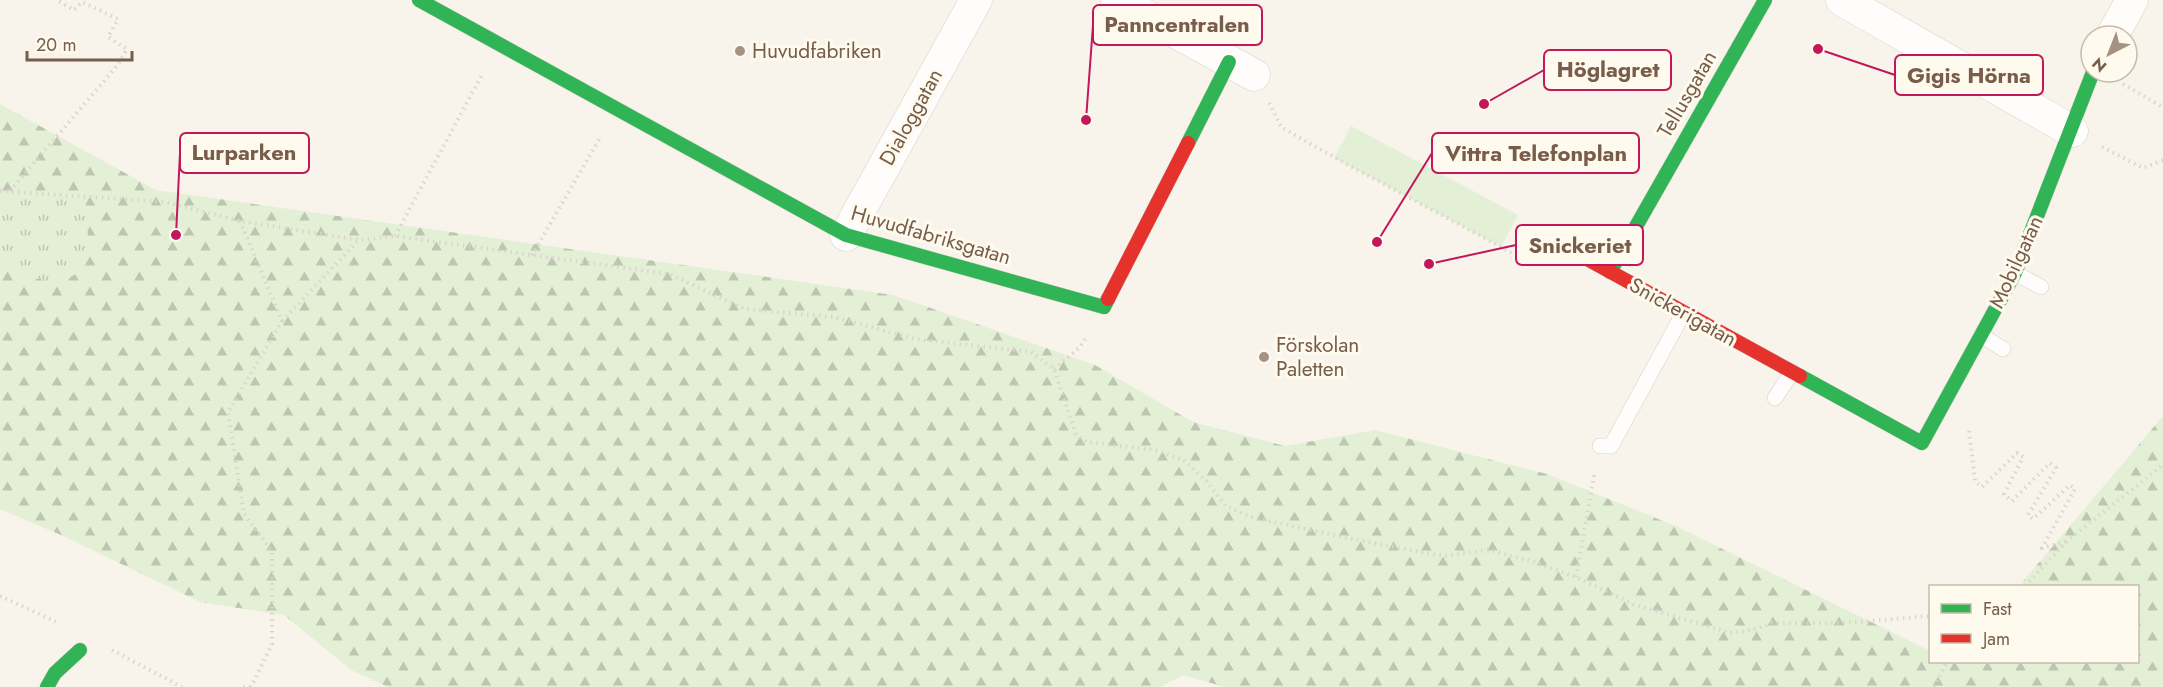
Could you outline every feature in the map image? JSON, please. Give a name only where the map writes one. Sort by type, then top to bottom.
[{"type":"street","name":"Huvudfabriksgatan","points":[[419,0],[846,235],[1104,307]]},
{"type":"street","name":"Dialoggatan","points":[[846,235],[976,0]]},
{"type":"street","points":[[1104,307],[1241,68],[1117,0]]},
{"type":"street","name":"Tellusgatan","points":[[1610,272],[1765,0]]},
{"type":"street","points":[[1842,0],[2072,131]]},
{"type":"street","points":[[2119,24],[2132,0]]},
{"type":"street","name":"Mobilgatan","points":[[1922,443],[2015,273],[2089,84]]},
{"type":"street","name":"Snickerigatan","points":[[1569,249],[1922,443]]},
{"type":"street","points":[[47,687],[55,673],[80,650]]},
{"type":"lane","points":[[2015,273],[2041,287]]},
{"type":"lane","points":[[1600,446],[1611,446],[1684,312]]},
{"type":"lane","points":[[1981,335],[2003,349]]},
{"type":"lane","points":[[1775,398],[1792,372]]},
{"type":"path","points":[[10,191],[117,66],[127,49],[108,38],[118,19],[82,2],[74,10],[57,0]]},
{"type":"path","points":[[1241,68],[1281,127],[1339,160],[1518,256],[1557,256],[1569,249]]},
{"type":"path","points":[[2122,84],[2163,107]]},
{"type":"path","points":[[395,236],[474,89]]},
{"type":"path","points":[[532,255],[618,109]]},
{"type":"path","points":[[2072,131],[2143,168],[2163,160]]},
{"type":"path","points":[[0,190],[165,202],[240,221],[359,240],[395,236],[669,274],[745,309],[834,317],[915,339],[1031,352],[1054,369],[1076,434],[1086,442],[1155,450],[1184,460],[1206,481],[1226,506],[1251,517],[1443,556],[1489,550],[1534,562],[1576,577],[1633,604],[1730,633],[1753,630],[1772,623],[1845,623],[1929,616]]},
{"type":"path","points":[[240,221],[282,321]]},
{"type":"path","points":[[243,687],[251,687],[272,645],[272,551],[243,514],[228,412],[282,321],[359,240]]},
{"type":"path","points":[[1054,369],[1080,347],[1104,307]]},
{"type":"path","points":[[1949,392],[1969,423],[1975,481],[1982,487],[2017,453],[2023,457],[2004,494],[2012,501],[2050,464],[2056,468],[2028,515],[2033,519],[2070,485],[2075,489],[2042,548],[2067,541]]},
{"type":"path","points":[[2026,585],[2067,541],[2163,465]]},
{"type":"path","points":[[0,596],[66,626],[80,650],[115,650],[182,687]]},
{"type":"path","points":[[1934,687],[1946,663]]},
{"type":"green space","points":[[0,104],[156,190],[893,295],[1095,365],[1193,422],[1285,446],[1375,430],[1547,474],[1678,527],[1929,651],[1929,663],[2139,663],[2139,585],[2020,585],[2163,416],[2163,687],[1225,687],[1183,675],[1160,687],[388,687],[351,670],[284,615],[200,602],[61,535],[0,509]]},
{"type":"green space","points":[[1351,126],[1518,215],[1501,247],[1334,158]]},
{"type":"green space","points":[[85,194],[88,238],[83,270],[58,284],[0,269],[0,195]]},
{"type":"traffic: fast","points":[[419,0],[846,235],[1104,307],[1108,299]]},
{"type":"traffic: fast","points":[[1610,272],[1765,0]]},
{"type":"traffic: fast","points":[[1188,143],[1229,62]]},
{"type":"traffic: fast","points":[[1800,376],[1922,443],[2015,273],[2088,84]]},
{"type":"traffic: fast","points":[[47,687],[55,673],[80,650]]},
{"type":"traffic: jam","points":[[1108,299],[1188,143]]},
{"type":"traffic: jam","points":[[1569,249],[1800,376]]},
{"type":"place","name":"Gigis Hörna","points":[[1818,49]]},
{"type":"place","name":"Huvudfabriken","points":[[740,51]]},
{"type":"place","name":"Höglagret","points":[[1484,104]]},
{"type":"place","name":"Panncentralen","points":[[1086,120]]},
{"type":"place","name":"Lurparken","points":[[176,235]]},
{"type":"place","name":"Vittra Telefonplan","points":[[1377,242]]},
{"type":"place","name":"Snickeriet","points":[[1429,264]]},
{"type":"place","name":"Förskolan Paletten","points":[[1264,357]]}]
